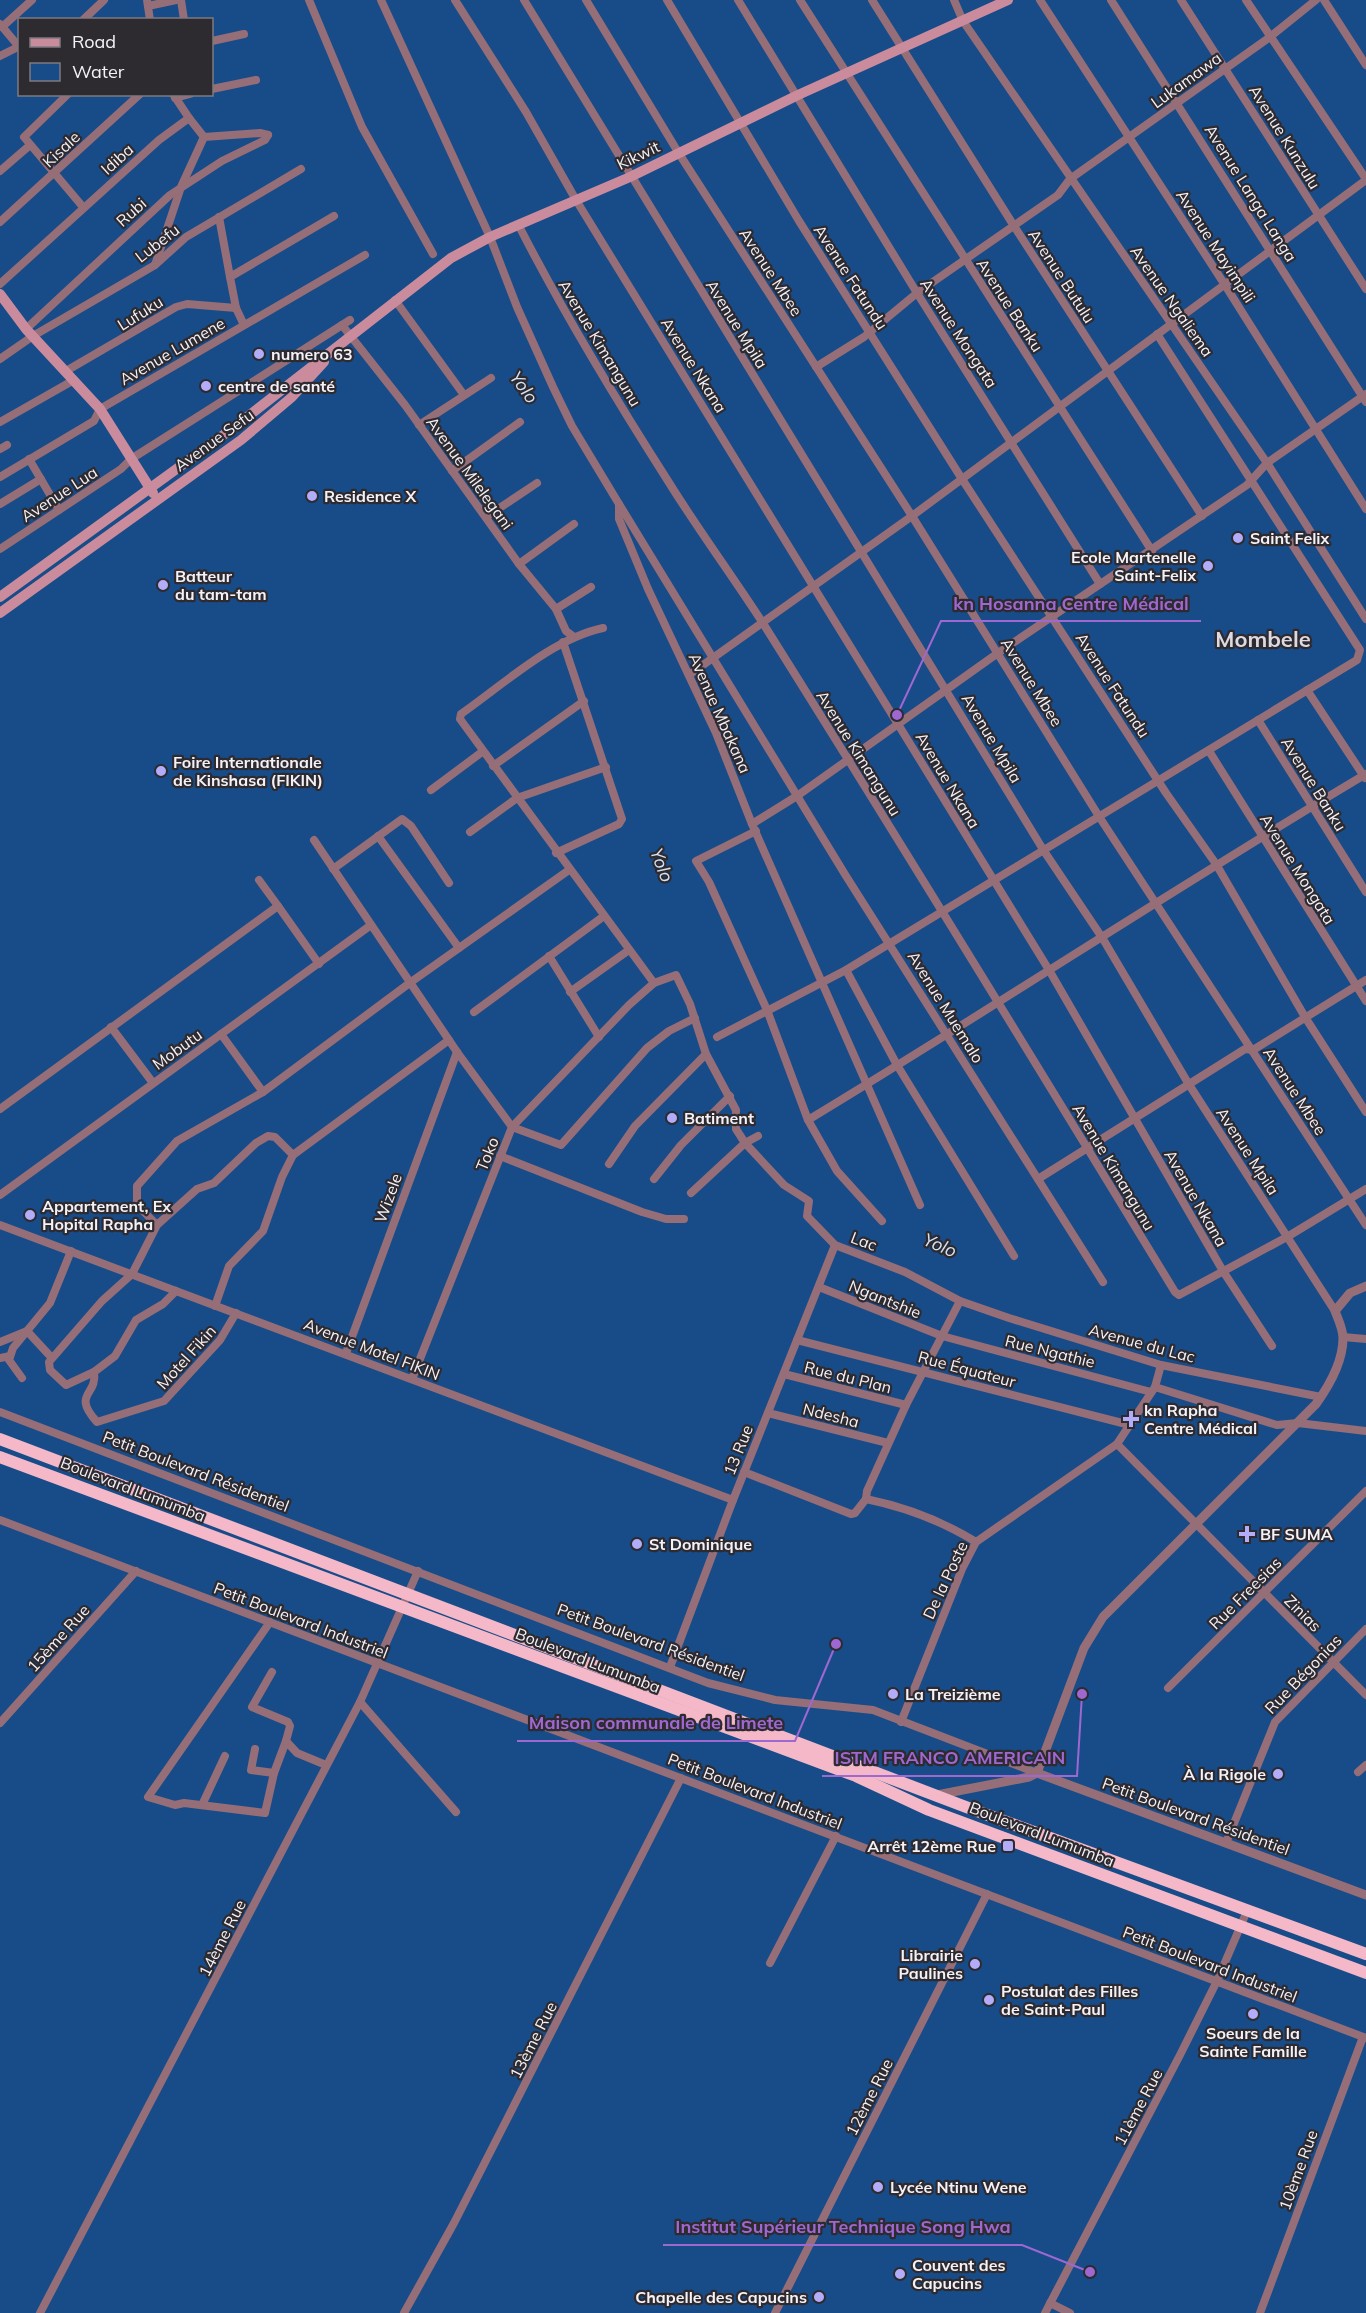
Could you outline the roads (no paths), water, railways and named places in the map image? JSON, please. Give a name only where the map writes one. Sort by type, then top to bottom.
[{"type":"highway","name":"Boulevard Lumumba","points":[[0,1439],[937,1795],[1366,1954]]},
{"type":"highway","name":"Boulevard Lumumba","points":[[0,1457],[856,1776],[929,1810],[1366,1973]]},
{"type":"main road","name":"Kikwit","points":[[345,338],[451,258],[490,237],[630,177],[798,95],[1008,0]]},
{"type":"main road","points":[[0,294],[29,333],[100,409],[157,500]]},
{"type":"main road","name":"Avenue Sefu","points":[[0,597],[233,428],[345,338]]},
{"type":"main road","name":"Avenue Sefu","points":[[0,613],[273,414],[345,338]]},
{"type":"street","points":[[18,47],[1,25],[32,0]]},
{"type":"street","points":[[85,18],[104,0]]},
{"type":"street","points":[[150,18],[148,3],[176,0]]},
{"type":"street","points":[[181,0],[184,18]]},
{"type":"street","points":[[309,0],[362,127],[433,254]]},
{"type":"street","name":"Avenue Mbakana","points":[[381,0],[490,237],[517,307],[553,387],[572,426],[619,504],[619,519],[648,589],[689,675],[920,1205]]},
{"type":"street","name":"Avenue Nkana","points":[[455,0],[526,112],[576,201],[900,724],[1049,970],[1223,1271],[1272,1346]]},
{"type":"street","name":"Avenue Mpila","points":[[524,0],[630,177],[947,689],[1044,851],[1103,939],[1188,1083],[1335,1311]]},
{"type":"street","name":"Avenue Mbee","points":[[586,0],[678,152],[912,516],[1100,818],[1366,1224]]},
{"type":"street","name":"Avenue Fatundu","points":[[667,0],[742,122],[799,221],[962,479],[1216,864],[1305,1017],[1366,1112]]},
{"type":"street","name":"Avenue Mongata","points":[[738,0],[917,293],[1100,584]]},
{"type":"street","name":"Avenue Banku","points":[[800,0],[1152,551]]},
{"type":"street","name":"Avenue Butulu","points":[[872,0],[904,47],[1107,372],[1202,516]]},
{"type":"street","name":"Avenue Ngaliema","points":[[954,0],[963,21],[1070,179],[1267,462],[1366,619]]},
{"type":"street","name":"Avenue Mayimpili","points":[[1040,0],[1225,285],[1366,509]]},
{"type":"street","name":"Avenue Langa Langa","points":[[1111,0],[1365,397]]},
{"type":"street","name":"Avenue Kunzulu","points":[[1181,0],[1366,289]]},
{"type":"street","points":[[689,675],[912,516],[1011,440],[1107,372],[1366,180],[1246,0]]},
{"type":"street","name":"Lukamawa","points":[[816,367],[870,331],[917,293],[1058,195],[1070,179],[1270,37],[1316,0]]},
{"type":"street","points":[[1324,0],[1366,65]]},
{"type":"street","points":[[213,41],[243,34]]},
{"type":"street","points":[[0,56],[18,48]]},
{"type":"street","points":[[213,89],[256,80]]},
{"type":"street","points":[[66,96],[24,137],[29,146],[83,207]]},
{"type":"street","name":"Kisale","points":[[0,222],[138,96]]},
{"type":"street","points":[[155,265],[181,186],[204,137],[174,96]]},
{"type":"street","name":"Idiba","points":[[0,284],[159,140],[189,118]]},
{"type":"street","name":"Rubi","points":[[29,333],[181,186],[265,140],[268,135],[260,133],[204,137]]},
{"type":"street","points":[[0,171],[29,146]]},
{"type":"street","name":"Lubefu","points":[[0,359],[29,333],[155,265],[176,245],[301,169]]},
{"type":"street","points":[[230,277],[334,216]]},
{"type":"street","points":[[219,217],[236,308],[244,324]]},
{"type":"street","name":"Avenue Kimangunu","points":[[519,226],[558,303],[668,481],[763,624],[845,760],[999,1002],[1177,1294],[1223,1271]]},
{"type":"street","name":"Avenue Lumene","points":[[0,477],[94,421],[100,409],[365,255]]},
{"type":"street","points":[[395,300],[464,395]]},
{"type":"street","name":"Lufuku","points":[[0,422],[176,307],[188,304],[236,308]]},
{"type":"street","name":"Avenue Lua","points":[[0,549],[121,469],[131,459],[350,320]]},
{"type":"street","name":"Avenue Milelegani","points":[[342,325],[345,338],[418,425],[519,564],[555,609],[566,631],[574,637]]},
{"type":"street","points":[[717,1037],[846,970],[1357,660],[1360,650],[1157,334]]},
{"type":"street","points":[[418,425],[491,378]]},
{"type":"street","points":[[882,1221],[837,1171],[808,1120],[767,1011],[709,882],[696,861],[754,828],[845,760],[900,724],[998,653],[1152,551],[1250,482],[1267,462],[1365,397]]},
{"type":"street","points":[[452,471],[520,422]]},
{"type":"street","points":[[30,459],[59,510]]},
{"type":"street","points":[[0,504],[41,479]]},
{"type":"street","points":[[486,517],[537,483]]},
{"type":"street","name":"Avenue Muemalo","points":[[619,504],[765,746],[1103,1282]]},
{"type":"street","points":[[519,564],[574,524]]},
{"type":"street","points":[[555,609],[591,587]]},
{"type":"street","points":[[603,628],[563,642],[461,714],[460,719],[556,853],[654,983],[676,975],[706,1054],[736,1110],[736,1129],[745,1143]]},
{"type":"street","points":[[556,853],[621,822],[606,767],[563,642]]},
{"type":"street","points":[[808,1120],[1049,970],[1103,939],[1216,864],[1365,776],[1307,690]]},
{"type":"street","points":[[493,766],[584,701]]},
{"type":"street","name":"Avenue Banku","points":[[1258,720],[1366,892]]},
{"type":"street","name":"Avenue Mongata","points":[[1209,751],[1366,1001]]},
{"type":"street","points":[[431,790],[482,752]]},
{"type":"street","points":[[470,832],[517,798],[606,767]]},
{"type":"street","points":[[333,869],[399,820],[406,821],[449,883]]},
{"type":"street","points":[[378,836],[459,948]]},
{"type":"street","points":[[314,840],[457,1052],[512,1127],[561,1144],[647,1048],[669,1031],[694,1018]]},
{"type":"street","points":[[157,1225],[137,1204],[137,1186],[177,1141],[263,1092],[411,982],[569,870]]},
{"type":"street","points":[[260,880],[319,964]]},
{"type":"street","points":[[0,1109],[278,906]]},
{"type":"street","points":[[474,1012],[604,916]]},
{"type":"street","name":"Mobutu","points":[[0,1195],[371,925]]},
{"type":"street","points":[[570,992],[629,950]]},
{"type":"street","points":[[549,956],[599,1037]]},
{"type":"street","points":[[846,970],[897,1065],[1014,1256]]},
{"type":"street","points":[[1038,1179],[1188,1083],[1245,1049],[1253,1050],[1366,980]]},
{"type":"street","name":"Toko","points":[[412,1379],[512,1127],[629,1005],[654,983]]},
{"type":"street","points":[[111,1027],[153,1083]]},
{"type":"street","points":[[220,1034],[263,1092]]},
{"type":"street","points":[[215,1306],[229,1266],[263,1231],[282,1177],[294,1155],[449,1040]]},
{"type":"street","name":"Wizele","points":[[346,1353],[457,1052]]},
{"type":"street","points":[[609,1164],[635,1126],[706,1054]]},
{"type":"street","points":[[654,1179],[681,1145],[730,1096]]},
{"type":"street","points":[[176,1291],[163,1304],[136,1320],[115,1356],[94,1372],[66,1385],[50,1370],[51,1357],[102,1301],[132,1274],[157,1225],[197,1189],[214,1183],[256,1143],[268,1136],[275,1137],[294,1155]]},
{"type":"street","points":[[691,1193],[745,1143],[758,1136]]},
{"type":"street","name":"Lac","points":[[745,1143],[781,1181],[809,1201],[807,1216],[835,1245],[905,1272],[960,1300]]},
{"type":"street","points":[[501,1156],[642,1212],[666,1219],[684,1219]]},
{"type":"street","points":[[1223,1271],[1287,1237],[1366,1189]]},
{"type":"street","points":[[0,1236],[4,1226]]},
{"type":"street","name":"Avenue Motel FIKIN","points":[[4,1226],[733,1500]]},
{"type":"street","name":"13 Rue","points":[[670,1667],[733,1500],[835,1245]]},
{"type":"street","points":[[22,1378],[9,1360],[10,1356],[50,1303],[71,1251]]},
{"type":"street","points":[[937,1795],[1023,1779],[1037,1773],[1093,1632],[1116,1601],[1298,1423],[1321,1397],[1335,1370],[1343,1337],[1335,1311],[1350,1293],[1366,1286]]},
{"type":"street","name":"Ngantshie","points":[[819,1287],[942,1336]]},
{"type":"street","points":[[744,1472],[851,1514],[855,1513],[866,1499],[888,1443],[960,1300]]},
{"type":"street","name":"Avenue du Lac","points":[[960,1300],[1161,1365],[1321,1397]]},
{"type":"street","name":"Motel Fikin","points":[[94,1372],[93,1383],[84,1398],[85,1406],[97,1422],[103,1422],[120,1413],[161,1403],[220,1340],[236,1313]]},
{"type":"street","points":[[27,1331],[51,1357]]},
{"type":"street","points":[[0,1342],[27,1331]]},
{"type":"street","name":"Rue Ngathie","points":[[942,1336],[1153,1390]]},
{"type":"street","points":[[1343,1337],[1366,1339]]},
{"type":"street","name":"Rue Équateur","points":[[797,1340],[1130,1425]]},
{"type":"street","points":[[0,1358],[10,1356]]},
{"type":"street","name":"De la Poste","points":[[901,1722],[976,1542],[1117,1444],[1153,1390],[1161,1365]]},
{"type":"street","name":"Rue du Plan","points":[[784,1374],[906,1405]]},
{"type":"street","points":[[1153,1390],[1277,1425],[1298,1423],[1366,1431]]},
{"type":"street","name":"Petit Boulevard Résidentiel","points":[[0,1412],[729,1689],[775,1700],[873,1710],[1366,1895]]},
{"type":"street","name":"Ndesha","points":[[768,1413],[888,1443]]},
{"type":"street","points":[[1117,1444],[1196,1523]]},
{"type":"street","name":"Rue Freesias","points":[[1168,1688],[1366,1491]]},
{"type":"street","points":[[866,1499],[904,1508],[954,1528],[976,1542]]},
{"type":"street","name":"Petit Boulevard Industriel","points":[[0,1520],[1364,2037]]},
{"type":"street","name":"Zinias","points":[[1196,1523],[1366,1695]]},
{"type":"street","name":"15ème Rue","points":[[0,1723],[136,1571]]},
{"type":"street","name":"14ème Rue","points":[[40,2313],[167,2075],[360,1702],[379,1664],[406,1593],[418,1571]]},
{"type":"street","points":[[270,1622],[148,1795],[149,1798],[176,1805],[184,1803],[265,1813],[274,1773],[290,1726],[288,1722],[254,1709],[252,1704],[272,1672]]},
{"type":"street","name":"Rue Bégonias","points":[[1226,1842],[1269,1731],[1366,1629]]},
{"type":"street","points":[[360,1702],[456,1812]]},
{"type":"street","points":[[286,1741],[297,1753],[326,1765]]},
{"type":"street","points":[[255,1749],[251,1770],[274,1773]]},
{"type":"street","points":[[202,1805],[225,1756]]},
{"type":"street","points":[[1358,1772],[1366,1765]]},
{"type":"street","name":"13ème Rue","points":[[405,2313],[454,2223],[681,1778]]},
{"type":"street","points":[[770,1963],[836,1836]]},
{"type":"street","name":"12ème Rue","points":[[775,2313],[987,1894]]},
{"type":"street","name":"11ème Rue","points":[[1045,2313],[1165,2085],[1217,1981],[1247,1911]]},
{"type":"street","name":"10ème Rue","points":[[1260,2313],[1364,2037]]},
{"type":"street","points":[[1050,2303],[1070,2313]]},
{"type":"water","name":"Yolo","points":[[0,0],[1366,0],[1366,2313],[0,2313]]},
{"type":"place","name":"numero 63","points":[[259,354]]},
{"type":"place","name":"centre de santé","points":[[206,386]]},
{"type":"place","name":"Residence X","points":[[312,496]]},
{"type":"place","name":"Saint Felix","points":[[1238,538]]},
{"type":"place","name":"Ecole Martenelle Saint-Felix","points":[[1208,566]]},
{"type":"place","name":"Batteur du tam-tam","points":[[163,585]]},
{"type":"place","name":"kn Hosanna Centre Médical","points":[[897,715]]},
{"type":"place","name":"Foire Internationale de Kinshasa (FIKIN)","points":[[161,771]]},
{"type":"place","name":"Batiment","points":[[672,1118]]},
{"type":"place","name":"Appartement, Ex Hopital Rapha","points":[[30,1215]]},
{"type":"place","name":"kn Rapha Centre Médical","points":[[1131,1419]]},
{"type":"place","name":"BF SUMA","points":[[1247,1534]]},
{"type":"place","name":"St Dominique","points":[[637,1544]]},
{"type":"place","name":"Maison communale de Limete","points":[[836,1644]]},
{"type":"place","name":"La Treizième","points":[[893,1694]]},
{"type":"place","name":"ISTM FRANCO AMERICAIN","points":[[1082,1694]]},
{"type":"place","name":"À la Rigole","points":[[1278,1774]]},
{"type":"place","name":"Arrêt 12ème Rue","points":[[1008,1846]]},
{"type":"place","name":"Librairie Paulines","points":[[975,1964]]},
{"type":"place","name":"Postulat des Filles de Saint-Paul","points":[[989,2000]]},
{"type":"place","name":"Soeurs de la Sainte Famille","points":[[1253,2014]]},
{"type":"place","name":"Lycée Ntinu Wene","points":[[878,2187]]},
{"type":"place","name":"Institut Supérieur Technique Song Hwa","points":[[1090,2272]]},
{"type":"place","name":"Couvent des Capucins","points":[[900,2274]]},
{"type":"place","name":"Chapelle des Capucins","points":[[819,2297]]},
{"type":"district","name":"Mombele","points":[[1263,639]]}]
